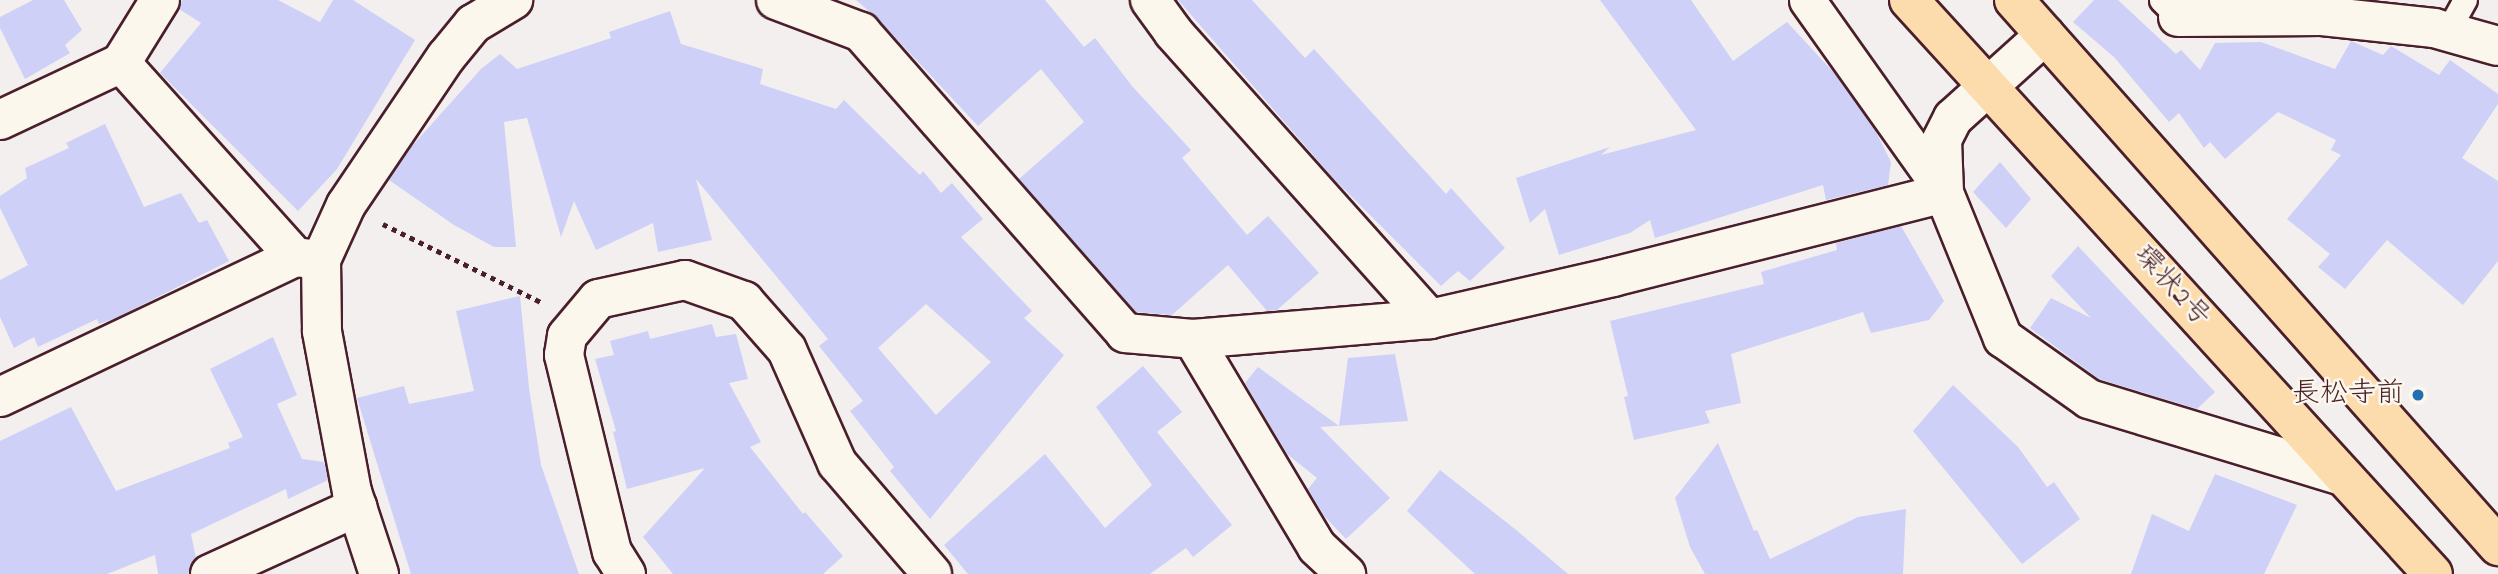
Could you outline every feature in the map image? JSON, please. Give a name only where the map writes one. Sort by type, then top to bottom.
[{"type":"main road","name":"環状2号","points":[[1909,0],[2433,574]]},
{"type":"main road","points":[[2014,0],[2498,546]]},
{"type":"street","points":[[0,120],[121,63],[160,0]]},
{"type":"street","points":[[0,397],[308,259],[446,57],[472,24],[513,0]]},
{"type":"street","points":[[776,0],[861,32],[1125,332],[1193,340],[1430,319],[1612,277],[1944,192]]},
{"type":"street","points":[[1150,0],[1173,32],[1430,319]]},
{"type":"street","points":[[1807,0],[1944,192],[2003,338],[2089,399],[2342,476]]},
{"type":"street","points":[[2169,8],[2322,16],[2434,28],[2456,16],[2498,46]]},
{"type":"street","points":[[1944,192],[1942,140],[1953,118],[2045,35]]},
{"type":"street","points":[[121,63],[308,259],[357,507],[379,574]]},
{"type":"street","points":[[626,574],[612,552],[564,355],[567,336],[598,299],[685,280],[744,301],[787,350],[837,463],[932,574]]},
{"type":"street","points":[[1193,340],[1317,547],[1346,574]]},
{"type":"street","points":[[210,574],[357,507]]},
{"type":"path","points":[[345,205],[580,321]]},
{"type":"building","points":[[33,0],[64,0],[82,30],[65,45],[70,53],[25,79],[0,28],[0,17]]},
{"type":"building","points":[[182,0],[278,0],[320,22],[333,0],[353,0],[415,40],[337,169],[298,211],[160,73],[201,23],[179,9]]},
{"type":"building","points":[[856,0],[1045,0],[1084,47],[1095,38],[1132,86],[1191,150],[1182,158],[1247,235],[1268,216],[1319,273],[1277,310],[1267,311],[1228,265],[1172,315],[1136,312],[1019,179],[1084,122],[1041,69],[978,126],[877,18]]},
{"type":"building","points":[[1178,0],[1252,0],[1305,58],[1314,49],[1446,194],[1451,188],[1505,248],[1470,281],[1458,271],[1441,286],[1334,179]]},
{"type":"building","points":[[1600,0],[1691,0],[1733,61],[1787,22],[1836,75],[1876,132],[1891,162],[1888,185],[1826,200],[1823,185],[1655,238],[1650,220],[1630,233],[1559,255],[1545,209],[1530,223],[1516,178],[1610,147],[1601,155],[1696,130]]},
{"type":"building","points":[[2094,0],[2118,0],[2176,54],[2181,50],[2200,70],[2215,43],[2261,42],[2335,69],[2351,41],[2383,55],[2391,46],[2439,75],[2450,60],[2498,94],[2498,104],[2462,158],[2498,181],[2498,261],[2463,305],[2387,240],[2345,289],[2318,267],[2330,254],[2287,219],[2341,155],[2331,150],[2336,140],[2278,112],[2225,159],[2210,142],[2204,148],[2179,113],[2169,122],[2114,57],[2073,22]]},
{"type":"building","points":[[670,11],[681,44],[763,69],[760,84],[836,109],[844,100],[920,175],[923,171],[941,193],[952,183],[983,219],[961,237],[1032,311],[1024,318],[1064,355],[930,519],[890,471],[894,467],[850,411],[863,401],[819,346],[828,339],[696,179],[712,240],[658,252],[653,223],[596,250],[574,201],[561,237],[527,118],[504,122],[516,247],[494,247],[454,225],[389,180],[412,146],[481,69],[500,54],[517,69],[611,38],[609,32]],"holes":[[[926,304],[991,362],[936,415],[878,348]]]},
{"type":"building","points":[[105,124],[144,207],[181,193],[199,223],[207,220],[229,261],[118,317],[99,324],[97,319],[38,347],[34,337],[14,348],[0,317],[0,280],[28,265],[0,208],[0,196],[27,178],[25,168],[69,148],[66,143]]},
{"type":"building","points":[[2000,162],[2031,199],[2006,228],[1973,192]]},
{"type":"building","points":[[1901,226],[1944,301],[1929,320],[1871,333],[1863,312],[1731,354],[1741,403],[1705,411],[1710,423],[1634,440],[1624,397],[1628,396],[1610,321],[1764,284],[1761,272],[1837,250],[1836,243]]},
{"type":"building","points":[[2078,246],[2215,392],[2197,409],[2099,379],[2030,328],[2051,298],[2091,318],[2051,276]]},
{"type":"building","points":[[520,296],[529,388],[541,465],[579,574],[411,574],[357,398],[404,386],[409,404],[474,391],[456,311]]},
{"type":"building","points":[[712,324],[716,337],[736,334],[748,379],[729,383],[761,442],[750,447],[803,514],[805,512],[843,556],[823,574],[673,574],[643,537],[705,468],[627,489],[613,432],[616,431],[595,359],[614,355],[610,341],[648,331],[650,339]]},
{"type":"building","points":[[273,337],[297,395],[277,404],[302,459],[324,462],[328,480],[288,499],[286,489],[191,534],[196,558],[188,574],[158,574],[155,555],[107,574],[0,574],[0,441],[71,407],[116,491],[230,448],[228,443],[243,437],[210,369]]},
{"type":"building","points":[[1395,354],[1408,421],[1339,426],[1348,358]]},
{"type":"building","points":[[1143,366],[1182,412],[1157,432],[1232,525],[1193,557],[1186,548],[1150,574],[968,574],[944,545],[1045,454],[1105,528],[1152,485],[1096,407]]},
{"type":"building","points":[[1258,367],[1339,426],[1320,427],[1390,498],[1346,539],[1325,517],[1308,489],[1317,478],[1287,454],[1245,383]]},
{"type":"building","points":[[1953,385],[2018,447],[2047,487],[2054,482],[2080,519],[2022,564],[1913,431]]},
{"type":"building","points":[[1718,443],[1754,531],[1757,530],[1770,559],[1858,517],[1906,509],[1903,574],[1705,574],[1690,547],[1675,498]]},
{"type":"building","points":[[1440,470],[1568,574],[1475,574],[1407,511]]},
{"type":"building","points":[[2215,474],[2297,505],[2264,574],[2131,574],[2152,514],[2189,531]]},
{"type":"place","name":"長松寺前","points":[[2418,395]]}]
